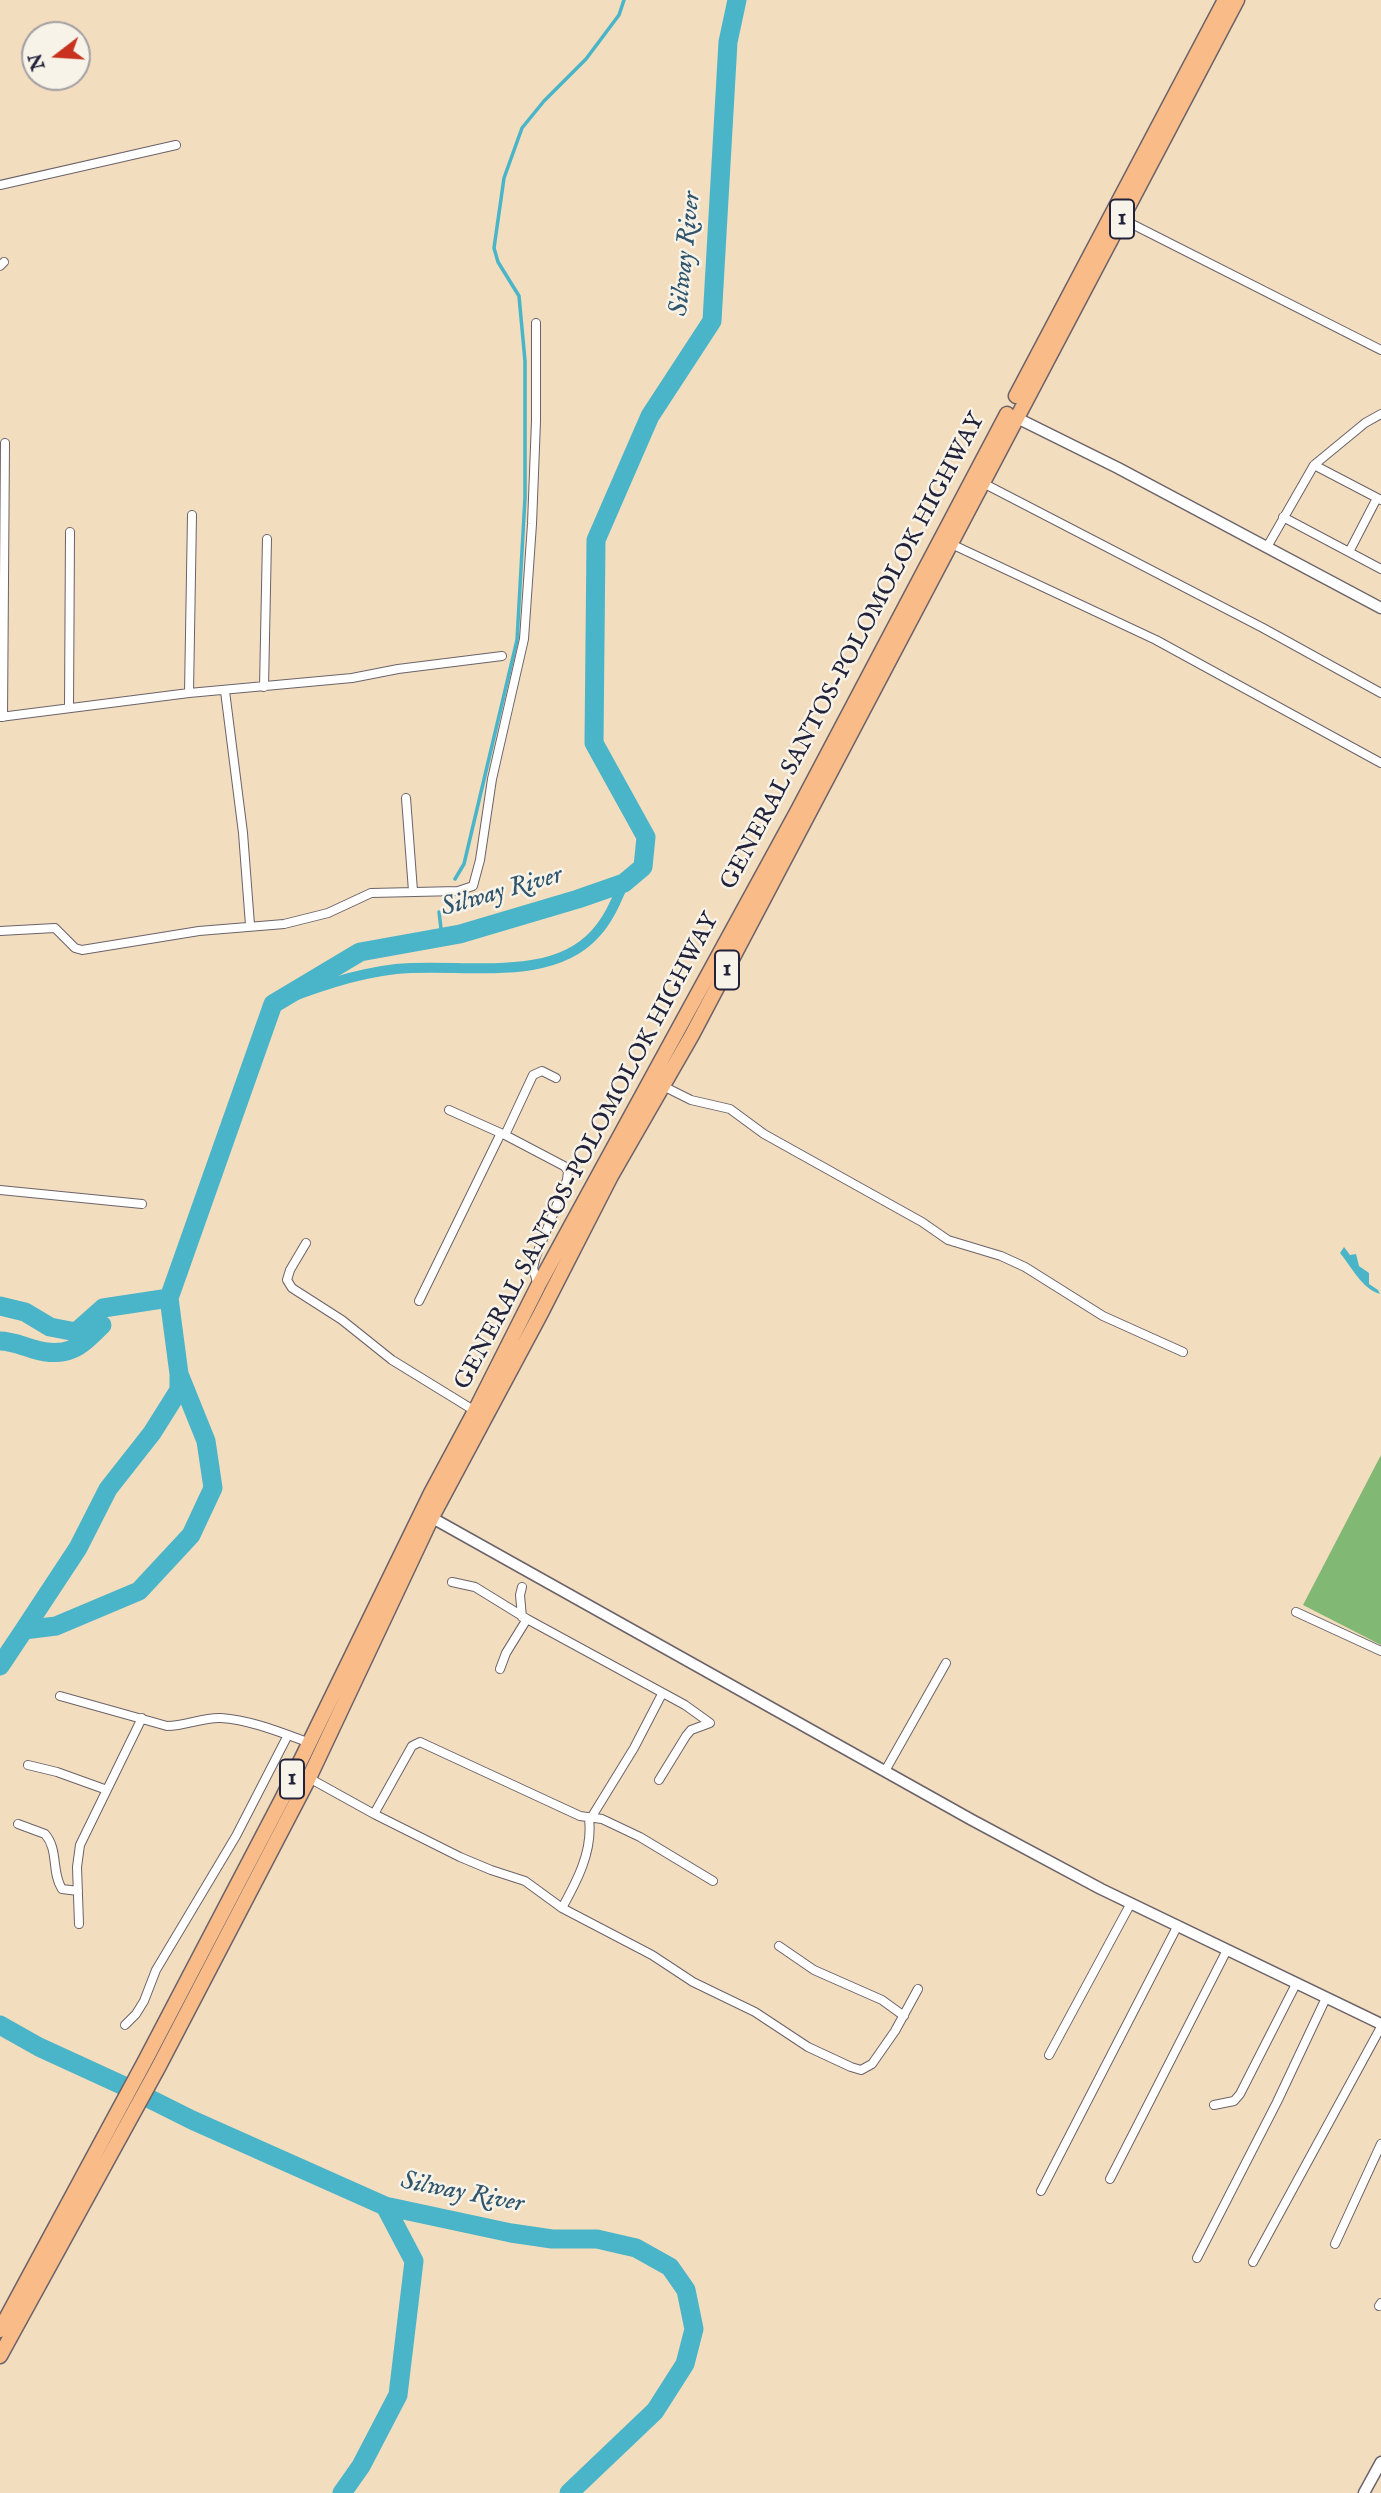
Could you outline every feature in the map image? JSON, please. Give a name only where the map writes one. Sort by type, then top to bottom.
[{"type":"highway","name":"GENERAL SANTOS-POLOMOLOK HIGHWAY","points":[[1012,415],[1225,0]]},
{"type":"highway","name":"1","points":[[0,2330],[117,2127],[309,1778],[427,1515],[540,1315],[611,1176],[724,975],[945,541],[1122,219],[1237,0]]},
{"type":"highway","name":"GENERAL SANTOS-POLOMOLOK HIGHWAY","points":[[151,2065],[310,1743],[427,1515],[475,1411],[538,1286],[945,541]]},
{"type":"highway","name":"1","points":[[0,2356],[117,2127]]},
{"type":"street","points":[[0,185],[176,145]]},
{"type":"street","points":[[1122,219],[1381,349]]},
{"type":"street","points":[[0,931],[54,928],[75,948],[82,950],[199,931],[284,924],[328,913],[371,893],[458,891],[471,888],[475,882],[492,779],[523,639],[533,511],[536,323]]},
{"type":"street","points":[[1267,547],[1314,465],[1355,430],[1381,414]]},
{"type":"street","points":[[1012,415],[1381,608]]},
{"type":"street","points":[[5,443],[2,717],[188,693],[352,678],[398,669],[502,656]]},
{"type":"street","points":[[1314,465],[1379,499],[1349,552]]},
{"type":"street","points":[[978,480],[1263,628],[1381,693]]},
{"type":"street","points":[[188,693],[192,515]]},
{"type":"street","points":[[1283,517],[1381,569]]},
{"type":"street","points":[[69,708],[70,532]]},
{"type":"street","points":[[264,687],[267,539]]},
{"type":"street","points":[[945,541],[1156,640],[1381,763]]},
{"type":"street","points":[[225,691],[243,833],[250,925]]},
{"type":"street","points":[[406,798],[413,891]]},
{"type":"street","points":[[419,1301],[533,1075],[542,1071],[556,1078]]},
{"type":"street","points":[[663,1086],[691,1100],[730,1109],[754,1128],[948,1240],[1001,1256],[1025,1267],[1103,1317],[1183,1352]]},
{"type":"street","points":[[450,1110],[503,1134],[564,1166],[568,1171],[568,1180],[534,1264],[538,1286]]},
{"type":"street","points":[[0,1190],[142,1204]]},
{"type":"street","points":[[306,1243],[290,1270],[287,1280],[292,1288],[342,1320],[392,1360],[475,1411]]},
{"type":"street","points":[[427,1515],[1101,1889],[1381,2025],[1253,2262]]},
{"type":"street","points":[[452,1582],[475,1587],[714,1724],[691,1730],[659,1780]]},
{"type":"street","points":[[500,1669],[525,1618],[520,1595],[522,1587]]},
{"type":"street","points":[[1296,1612],[1381,1651]]},
{"type":"street","points":[[885,1771],[946,1663]]},
{"type":"street","points":[[562,1908],[579,1875],[589,1847],[590,1819],[634,1748],[662,1694]]},
{"type":"street","points":[[60,1696],[167,1726],[220,1718],[310,1743]]},
{"type":"street","points":[[79,1924],[77,1867],[80,1845],[142,1718]]},
{"type":"street","points":[[125,2025],[136,2014],[144,2000],[156,1970],[236,1836],[288,1735]]},
{"type":"street","points":[[374,1814],[412,1746],[420,1742],[590,1819],[601,1819],[640,1837],[713,1881]]},
{"type":"street","points":[[29,1765],[107,1790]]},
{"type":"street","points":[[309,1778],[460,1857],[525,1881],[562,1908],[652,1955],[693,1982],[755,2012],[800,2042],[851,2067],[862,2070],[872,2064],[904,2016],[918,1989]]},
{"type":"street","points":[[18,1824],[45,1834],[53,1848],[57,1879],[62,1889],[78,1891]]},
{"type":"street","points":[[1049,2055],[1131,1903]]},
{"type":"street","points":[[1041,2191],[1178,1925]]},
{"type":"street","points":[[779,1946],[814,1970],[882,2000],[904,2016]]},
{"type":"street","points":[[1110,2179],[1227,1950]]},
{"type":"street","points":[[1214,2105],[1234,2101],[1240,2094],[1297,1984]]},
{"type":"street","points":[[1198,2258],[1326,1998]]},
{"type":"street","points":[[1335,2244],[1381,2144]]},
{"type":"street","points":[[1364,2493],[1381,2462]]},
{"type":"green space","points":[[1381,1455],[1381,1645],[1303,1605]]},
{"type":"water","points":[[1344,1247],[1350,1255],[1356,1254],[1359,1266],[1369,1273],[1369,1284],[1380,1294],[1357,1276],[1340,1253]]},
{"type":"waterway","points":[[455,879],[464,864],[517,640],[525,498],[525,361],[519,296],[498,262],[494,248],[504,178],[522,128],[544,101],[586,59],[619,15],[624,0]]},
{"type":"waterway","name":"Silway River","points":[[0,1666],[24,1630],[56,1626],[139,1591],[191,1535],[213,1488],[206,1441],[179,1374],[169,1298],[273,1004],[360,952],[460,934],[578,899],[624,883],[643,867],[646,837],[594,743],[596,540],[650,416],[712,321],[728,42],[737,0]]},
{"type":"waterway","points":[[273,1004],[334,982],[380,971],[502,968],[553,960],[576,950],[595,934],[608,916],[624,883]]},
{"type":"waterway","points":[[439,912],[442,937]]},
{"type":"waterway","points":[[0,1306],[25,1312],[50,1327],[76,1332],[103,1308],[169,1298]]},
{"type":"waterway","points":[[0,1341],[45,1352],[64,1352],[79,1345],[102,1325]]},
{"type":"waterway","points":[[24,1630],[78,1548],[108,1489],[152,1433],[179,1390],[179,1376]]},
{"type":"waterway","name":"Silway River","points":[[0,2025],[39,2047],[192,2120],[385,2206],[511,2233],[552,2239],[597,2239],[636,2248],[670,2267],[686,2290],[694,2329],[685,2364],[655,2411],[569,2493]]},
{"type":"waterway","points":[[342,2493],[361,2466],[398,2395],[414,2261],[385,2206]]}]
